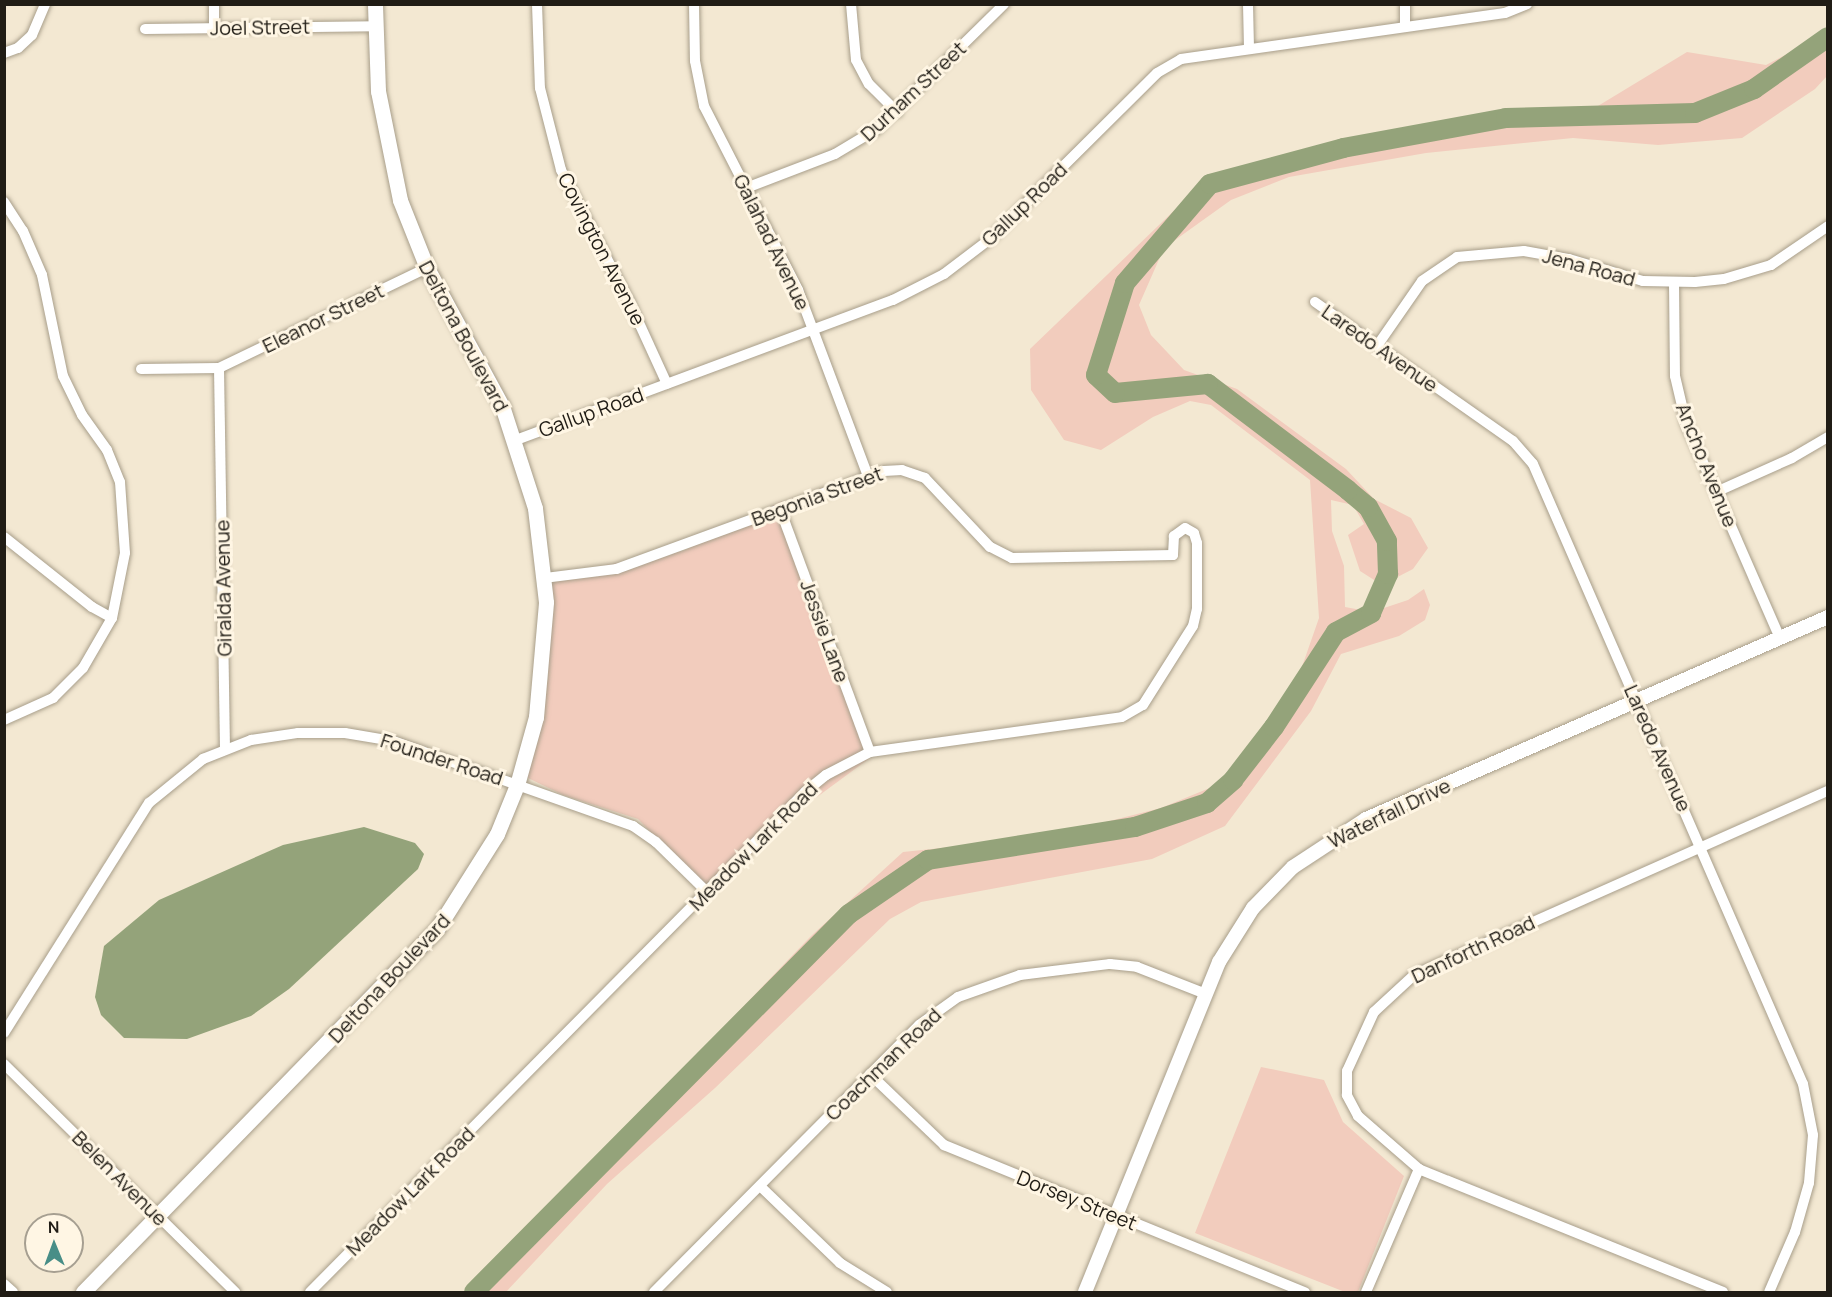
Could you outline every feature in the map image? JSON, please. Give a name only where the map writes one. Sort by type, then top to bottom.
[{"type":"main road","name":"Deltona Boulevard","points":[[83,1293],[437,929],[478,869],[517,785],[542,677],[545,578],[535,508],[516,440],[485,370],[427,268],[390,165],[378,91],[375,4]]},
{"type":"street","points":[[4,53],[18,48],[32,35],[45,4]]},
{"type":"street","points":[[214,4],[214,28]]},
{"type":"street","name":"Covington Avenue","points":[[537,4],[540,88],[561,170],[634,311],[667,384]]},
{"type":"street","name":"Galahad Avenue","points":[[694,4],[695,61],[704,106],[776,244],[814,329],[868,476]]},
{"type":"street","points":[[851,4],[856,60],[869,84],[897,112]]},
{"type":"street","name":"Durham Street","points":[[746,188],[835,154],[877,129],[897,112],[1004,4]]},
{"type":"street","points":[[1248,4],[1249,48]]},
{"type":"street","points":[[1405,4],[1405,27]]},
{"type":"street","name":"Gallup Road","points":[[516,440],[892,300],[969,256],[1167,66],[1192,56],[1505,13],[1527,4]]},
{"type":"street","name":"Joel Street","points":[[144,29],[376,26]]},
{"type":"street","points":[[4,202],[23,231],[42,275],[63,376],[82,415],[107,450],[120,482],[125,553],[120,595],[112,618],[83,668],[52,698],[4,720]]},
{"type":"street","name":"Jena Road","points":[[1377,346],[1428,276],[1446,262],[1469,254],[1506,251],[1548,254],[1622,276],[1674,283],[1725,279],[1763,267],[1792,253],[1827,226]]},
{"type":"street","name":"Eleanor Street","points":[[141,369],[219,368],[427,268]]},
{"type":"street","name":"Ancho Avenue","points":[[1674,283],[1674,351],[1679,399],[1716,492],[1780,638]]},
{"type":"street","name":"Laredo Avenue","points":[[1315,303],[1524,451],[1701,846],[1794,1061],[1809,1109],[1813,1135],[1809,1183],[1795,1232],[1769,1293]]},
{"type":"street","name":"Giralda Avenue","points":[[219,368],[225,748]]},
{"type":"street","points":[[1716,492],[1792,458],[1827,437]]},
{"type":"street","name":"Begonia Street","points":[[545,578],[616,569],[868,476],[893,469],[925,478],[990,547],[1012,558],[1173,555],[1174,536],[1185,528]]},
{"type":"street","name":"Jessie Lane","points":[[780,509],[870,752]]},
{"type":"street","name":"Meadow Lark Road","points":[[310,1293],[706,891],[805,792],[826,775],[870,752],[1122,717],[1143,705],[1193,626],[1197,609],[1197,543],[1194,533],[1185,528]]},
{"type":"street","points":[[4,537],[92,608],[112,618]]},
{"type":"street","name":"Waterfall Drive","points":[[1085,1293],[1206,994],[1229,945],[1253,909],[1314,850],[1366,819],[1827,617]]},
{"type":"street","name":"Founder Road","points":[[4,1033],[142,811],[183,772],[225,748],[275,735],[369,735],[633,826],[656,842],[706,891]]},
{"type":"street","name":"Danforth Road","points":[[1723,1293],[1419,1169],[1358,1116],[1347,1095],[1349,1064],[1363,1030],[1386,998],[1429,966],[1827,791]]},
{"type":"street","name":"Coachman Road","points":[[654,1293],[870,1074],[937,1010],[977,988],[1005,979],[1126,964],[1206,994]]},
{"type":"street","name":"Belen Avenue","points":[[4,1064],[235,1293]]},
{"type":"street","name":"Dorsey Street","points":[[870,1074],[944,1145],[1305,1293]]},
{"type":"street","points":[[1366,1293],[1419,1169]]},
{"type":"street","points":[[760,1186],[840,1263],[887,1293]]},
{"type":"street","points":[[4,1284],[13,1293]]},
{"type":"shaded area","points":[[1827,33],[1827,76],[1815,89],[1742,138],[1658,145],[1573,138],[1426,153],[1289,177],[1231,200],[1164,248],[1139,305],[1151,335],[1184,370],[1237,389],[1346,469],[1374,499],[1411,518],[1428,548],[1413,569],[1382,585],[1360,571],[1348,535],[1364,524],[1353,505],[1331,500],[1332,531],[1344,566],[1345,607],[1372,612],[1408,600],[1424,589],[1430,605],[1425,620],[1399,636],[1341,654],[1311,711],[1225,826],[1152,859],[921,902],[890,919],[715,1088],[607,1184],[506,1292],[469,1292],[811,936],[903,852],[1046,837],[1161,808],[1229,780],[1290,701],[1319,618],[1310,480],[1211,405],[1190,401],[1153,417],[1101,450],[1064,440],[1031,390],[1030,349],[1184,201],[1215,174],[1262,160],[1588,112],[1687,52],[1766,65]]},
{"type":"shaded area","points":[[782,501],[874,755],[802,808],[709,893],[638,819],[563,795],[526,777],[548,678],[551,575],[683,551]]},
{"type":"shaded area","points":[[364,827],[415,843],[424,854],[418,869],[289,989],[251,1016],[187,1039],[124,1038],[101,1015],[95,997],[104,946],[159,900],[283,845]]},
{"type":"shaded area","points":[[1261,1067],[1324,1080],[1343,1122],[1404,1176],[1358,1292],[1345,1292],[1195,1233]]},
{"type":"waterway","points":[[474,1292],[849,914],[928,860],[1135,827],[1207,803],[1233,780],[1274,727],[1336,632],[1371,613],[1388,574],[1387,541],[1368,507],[1208,384],[1115,393],[1096,375],[1125,283],[1210,184],[1343,148],[1506,118],[1695,113],[1754,89],[1828,37]]}]
